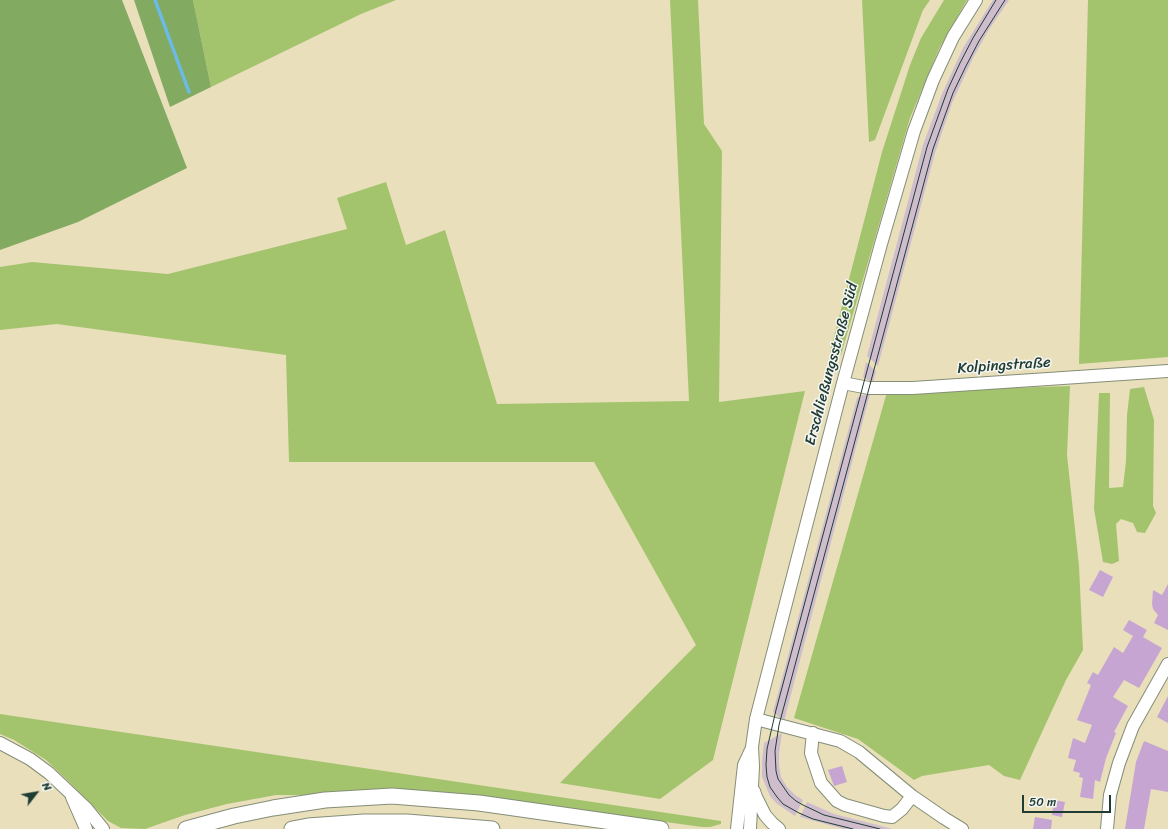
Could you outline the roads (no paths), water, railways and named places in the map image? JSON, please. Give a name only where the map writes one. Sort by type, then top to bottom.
[{"type":"main road","points":[[186,829],[234,816],[272,808],[325,800],[392,796],[479,803],[661,829]]},
{"type":"main road","points":[[292,829],[308,826],[364,822],[406,822],[492,829]]},
{"type":"street","name":"Erschließungsstraße Süd","points":[[750,829],[752,747],[756,719],[843,383],[914,131],[932,80],[953,37],[976,0]]},
{"type":"street","name":"Kolpingstraße","points":[[843,383],[869,388],[920,388],[1168,371]]},
{"type":"street","points":[[1107,829],[1110,795],[1124,748],[1133,726],[1168,664]]},
{"type":"street","points":[[756,719],[840,741],[859,752],[912,796],[962,829]]},
{"type":"street","points":[[813,733],[811,753],[821,783],[837,801],[845,805],[892,817],[902,809],[912,796]]},
{"type":"street","points":[[0,743],[30,759],[49,773],[86,808],[104,828]]},
{"type":"street","name":"Erschließungsstraße Süd","points":[[737,829],[744,765],[752,747]]},
{"type":"street","name":"Erschließungsstraße Süd","points":[[752,784],[756,797],[766,815],[779,829]]},
{"type":"street","points":[[71,794],[86,829]]},
{"type":"waterway","points":[[155,0],[189,92]]},
{"type":"tram line","points":[[853,829],[813,819],[783,804],[770,787],[767,777],[767,749],[776,710],[927,147],[948,89],[960,63],[996,0]]},
{"type":"tram line","points":[[880,829],[824,815],[796,801],[789,795],[778,779],[775,751],[779,725],[933,149],[953,93],[966,66],[979,41],[1005,0]]}]
